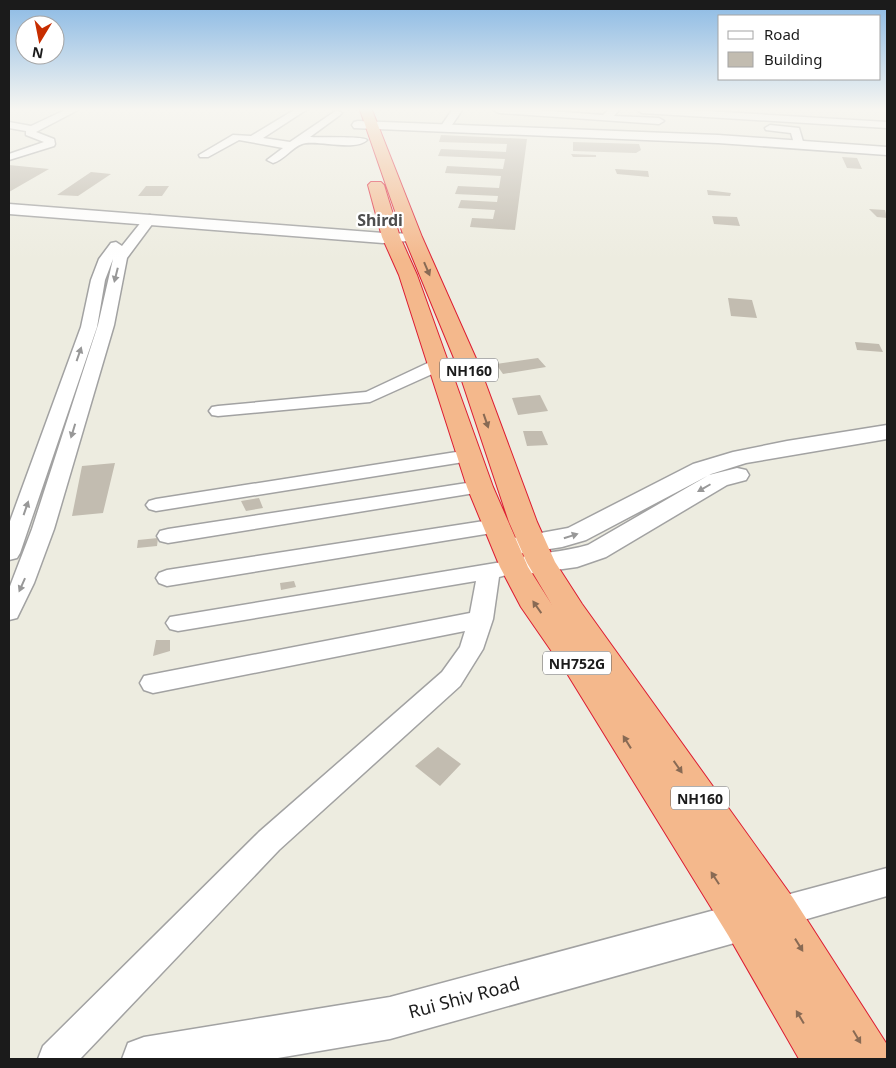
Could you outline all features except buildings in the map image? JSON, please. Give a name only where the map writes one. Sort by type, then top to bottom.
[{"type":"highway","points":[[371,160],[372,168],[402,237]]},
{"type":"highway","points":[[377,160],[402,237],[408,275],[453,364],[469,456],[480,487],[513,553]]},
{"type":"highway","name":"NH160","points":[[453,364],[497,452],[513,553],[571,612],[761,917],[870,1059]]},
{"type":"highway","points":[[761,917],[824,1059]]},
{"type":"street","points":[[9,209],[402,237]]},
{"type":"street","points":[[9,553],[89,327],[98,280],[106,259],[143,219]]},
{"type":"street","points":[[9,612],[23,583],[43,529],[106,325],[120,258],[143,219]]},
{"type":"street","points":[[218,411],[370,397],[453,364]]},
{"type":"street","points":[[178,622],[513,553],[577,534],[702,469],[741,457],[887,432]]},
{"type":"street","points":[[167,578],[513,553],[577,558],[597,551],[718,480],[751,470],[802,460],[887,447]]},
{"type":"street","points":[[156,505],[469,456]]},
{"type":"street","points":[[168,536],[480,487]]},
{"type":"street","points":[[56,1059],[269,841],[451,679],[471,649],[481,619],[513,553]]},
{"type":"street","points":[[153,683],[481,619]]},
{"type":"street","points":[[761,917],[887,882]]},
{"type":"street","name":"Rui Shiv Road","points":[[144,1059],[390,1018],[761,917]]},
{"type":"district","name":"Shirdi","points":[[380,220]]}]
